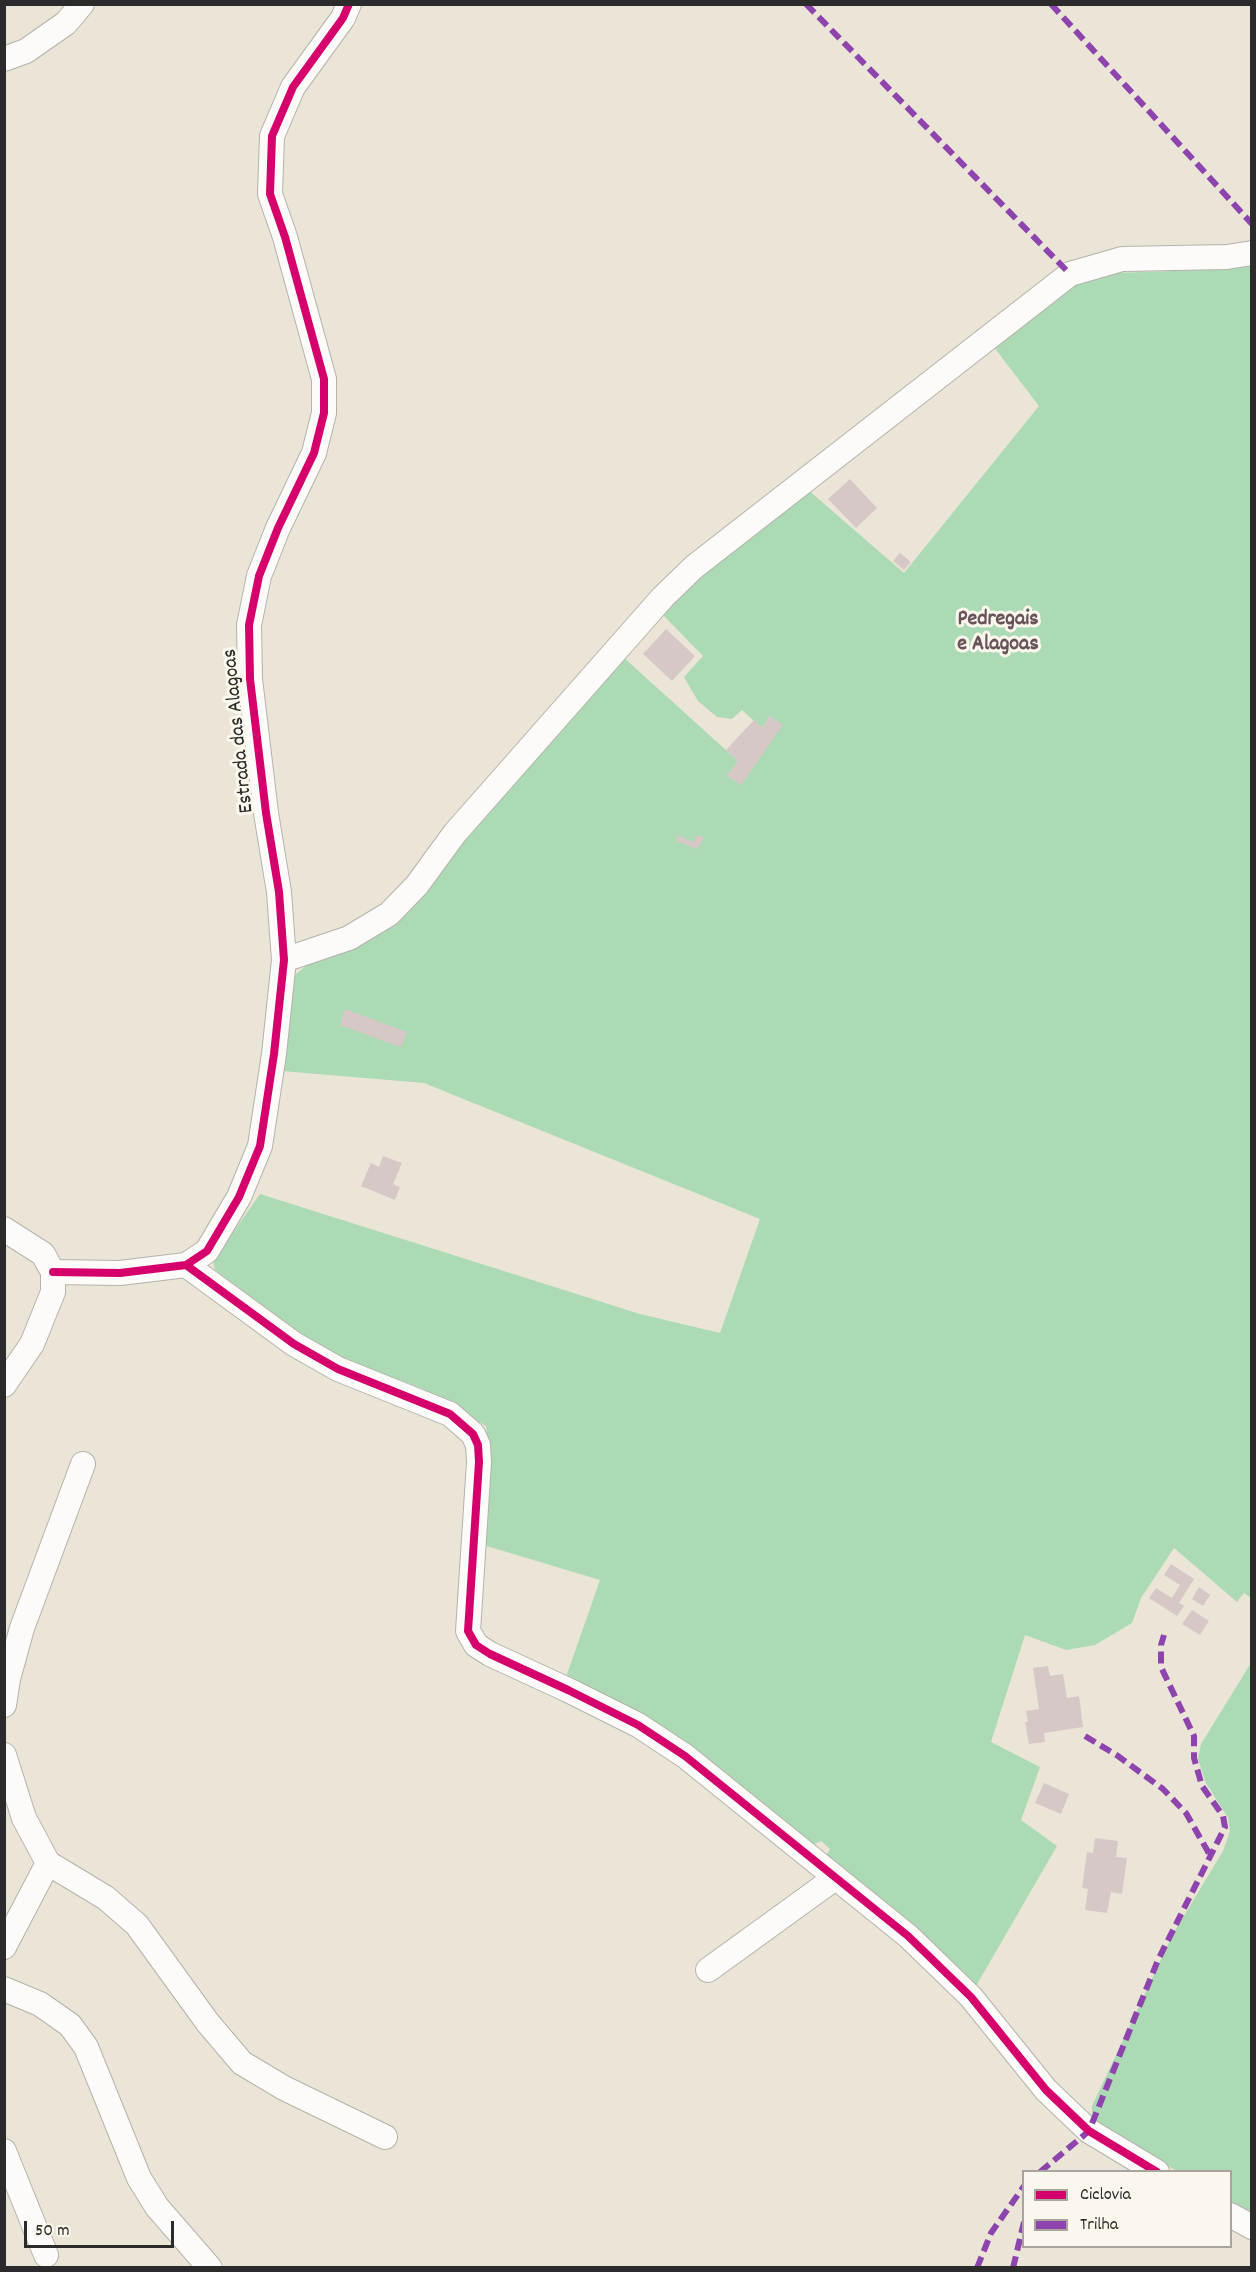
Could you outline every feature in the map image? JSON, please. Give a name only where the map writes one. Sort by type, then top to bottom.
[{"type":"street","points":[[4,59],[26,51],[66,23],[82,4]]},
{"type":"street","name":"Estrada das Alagoas","points":[[186,1265],[207,1251],[239,1197],[260,1146],[274,1054],[284,960],[279,892],[266,813],[250,679],[249,625],[259,576],[278,528],[314,453],[324,413],[324,379],[285,237],[270,194],[272,136],[293,87],[343,18],[349,4]]},
{"type":"street","points":[[284,960],[349,938],[388,914],[417,885],[455,833],[663,597],[694,567],[1070,274],[1122,259],[1227,258],[1251,253]]},
{"type":"street","points":[[4,1229],[43,1254],[53,1272],[53,1292],[46,1313],[32,1344],[4,1385]]},
{"type":"street","points":[[53,1272],[120,1273],[186,1265],[294,1344],[338,1369],[450,1414],[473,1434],[478,1445],[468,1631],[476,1645],[490,1654],[638,1725],[685,1756],[908,1936],[971,1997],[1046,2090],[1089,2132],[1154,2170]]},
{"type":"street","points":[[4,1705],[8,1679],[22,1628],[83,1464]]},
{"type":"street","points":[[4,1755],[24,1818],[48,1863],[106,1898],[137,1925],[208,2023],[242,2063],[284,2088],[385,2137]]},
{"type":"street","points":[[4,1947],[48,1863]]},
{"type":"street","points":[[708,1970],[835,1878]]},
{"type":"street","points":[[4,1989],[40,2004],[70,2025],[86,2048],[139,2178],[157,2208],[210,2268]]},
{"type":"street","points":[[4,2151],[46,2255]]},
{"type":"street","points":[[1232,2216],[1251,2227]]},
{"type":"green space","points":[[1251,262],[1251,1598],[1244,1593],[1237,1602],[1174,1548],[1141,1598],[1132,1623],[1095,1645],[1066,1650],[1025,1635],[991,1742],[1040,1767],[1021,1820],[1057,1846],[976,1986],[825,1857],[830,1849],[821,1841],[812,1845],[565,1680],[600,1580],[480,1544],[488,1442],[486,1426],[423,1389],[323,1351],[215,1270],[213,1261],[260,1194],[640,1314],[720,1333],[760,1219],[424,1083],[282,1071],[291,988],[296,974],[311,962],[385,932],[410,905],[516,775],[622,656],[738,761],[727,776],[782,725],[770,716],[762,728],[742,710],[732,719],[717,717],[698,701],[684,677],[703,656],[663,615],[706,572],[807,489],[904,573],[1039,406],[990,342],[1081,280],[1113,273],[1232,269]]},
{"type":"green space","points":[[1251,1663],[1251,2213],[1232,2203],[1232,2170],[1175,2170],[1097,2127],[1092,2119],[1092,2106],[1173,1934],[1223,1851],[1230,1831],[1228,1818],[1206,1783],[1198,1759],[1201,1744]]},
{"type":"building","points":[[850,479],[877,508],[856,528],[828,499]]},
{"type":"building","points":[[900,553],[911,562],[904,570],[893,561]]},
{"type":"building","points":[[666,629],[695,656],[672,681],[643,654]]},
{"type":"building","points":[[770,716],[783,725],[741,785],[727,776],[738,761],[726,750],[754,720],[762,728]]},
{"type":"building","points":[[678,835],[693,842],[698,835],[704,838],[697,849],[676,841]]},
{"type":"building","points":[[345,1009],[407,1032],[401,1047],[340,1025]]},
{"type":"building","points":[[383,1156],[402,1163],[393,1184],[400,1187],[395,1200],[361,1186],[371,1163],[379,1167]]},
{"type":"building","points":[[1171,1564],[1194,1579],[1179,1603],[1184,1606],[1177,1616],[1149,1598],[1156,1588],[1172,1598],[1180,1585],[1164,1575]]},
{"type":"building","points":[[1199,1587],[1210,1595],[1203,1606],[1192,1599]]},
{"type":"building","points":[[1192,1610],[1209,1621],[1200,1635],[1182,1624]]},
{"type":"building","points":[[1048,1666],[1050,1676],[1063,1674],[1067,1698],[1079,1696],[1083,1727],[1044,1733],[1045,1742],[1029,1744],[1025,1722],[1028,1722],[1026,1711],[1039,1709],[1033,1668]]},
{"type":"building","points":[[1044,1783],[1069,1794],[1061,1814],[1035,1803]]},
{"type":"building","points":[[1095,1838],[1118,1841],[1116,1857],[1127,1858],[1122,1894],[1111,1892],[1107,1913],[1085,1910],[1088,1889],[1082,1888],[1087,1852],[1093,1853]]},
{"type":"marked path","points":[[806,4],[1070,274]]},
{"type":"marked path","points":[[1051,4],[1252,224]]},
{"type":"marked path","points":[[1042,2170],[1089,2131],[1158,1960],[1225,1827],[1223,1816],[1202,1786],[1194,1758],[1194,1736],[1161,1667],[1161,1645],[1164,1635]]},
{"type":"marked path","points":[[1085,1736],[1118,1756],[1163,1789],[1186,1813],[1211,1857]]},
{"type":"marked path","points":[[977,2268],[991,2233],[1022,2189]]},
{"type":"marked path","points":[[1013,2268],[1022,2230]]},
{"type":"cycle path","points":[[53,1272],[120,1273],[186,1265],[207,1251],[239,1197],[260,1146],[274,1054],[284,960],[279,892],[266,813],[250,679],[249,625],[259,576],[278,528],[314,453],[324,413],[324,379],[285,237],[270,194],[272,136],[293,87],[343,18],[349,4]]},
{"type":"cycle path","points":[[186,1265],[294,1344],[338,1369],[450,1414],[473,1434],[478,1445],[479,1462],[468,1631],[476,1645],[490,1654],[638,1725],[685,1756],[908,1936],[971,1997],[1046,2090],[1089,2131],[1154,2170]]},
{"type":"district","name":"Pedregais e Alagoas","points":[[998,634]]}]
